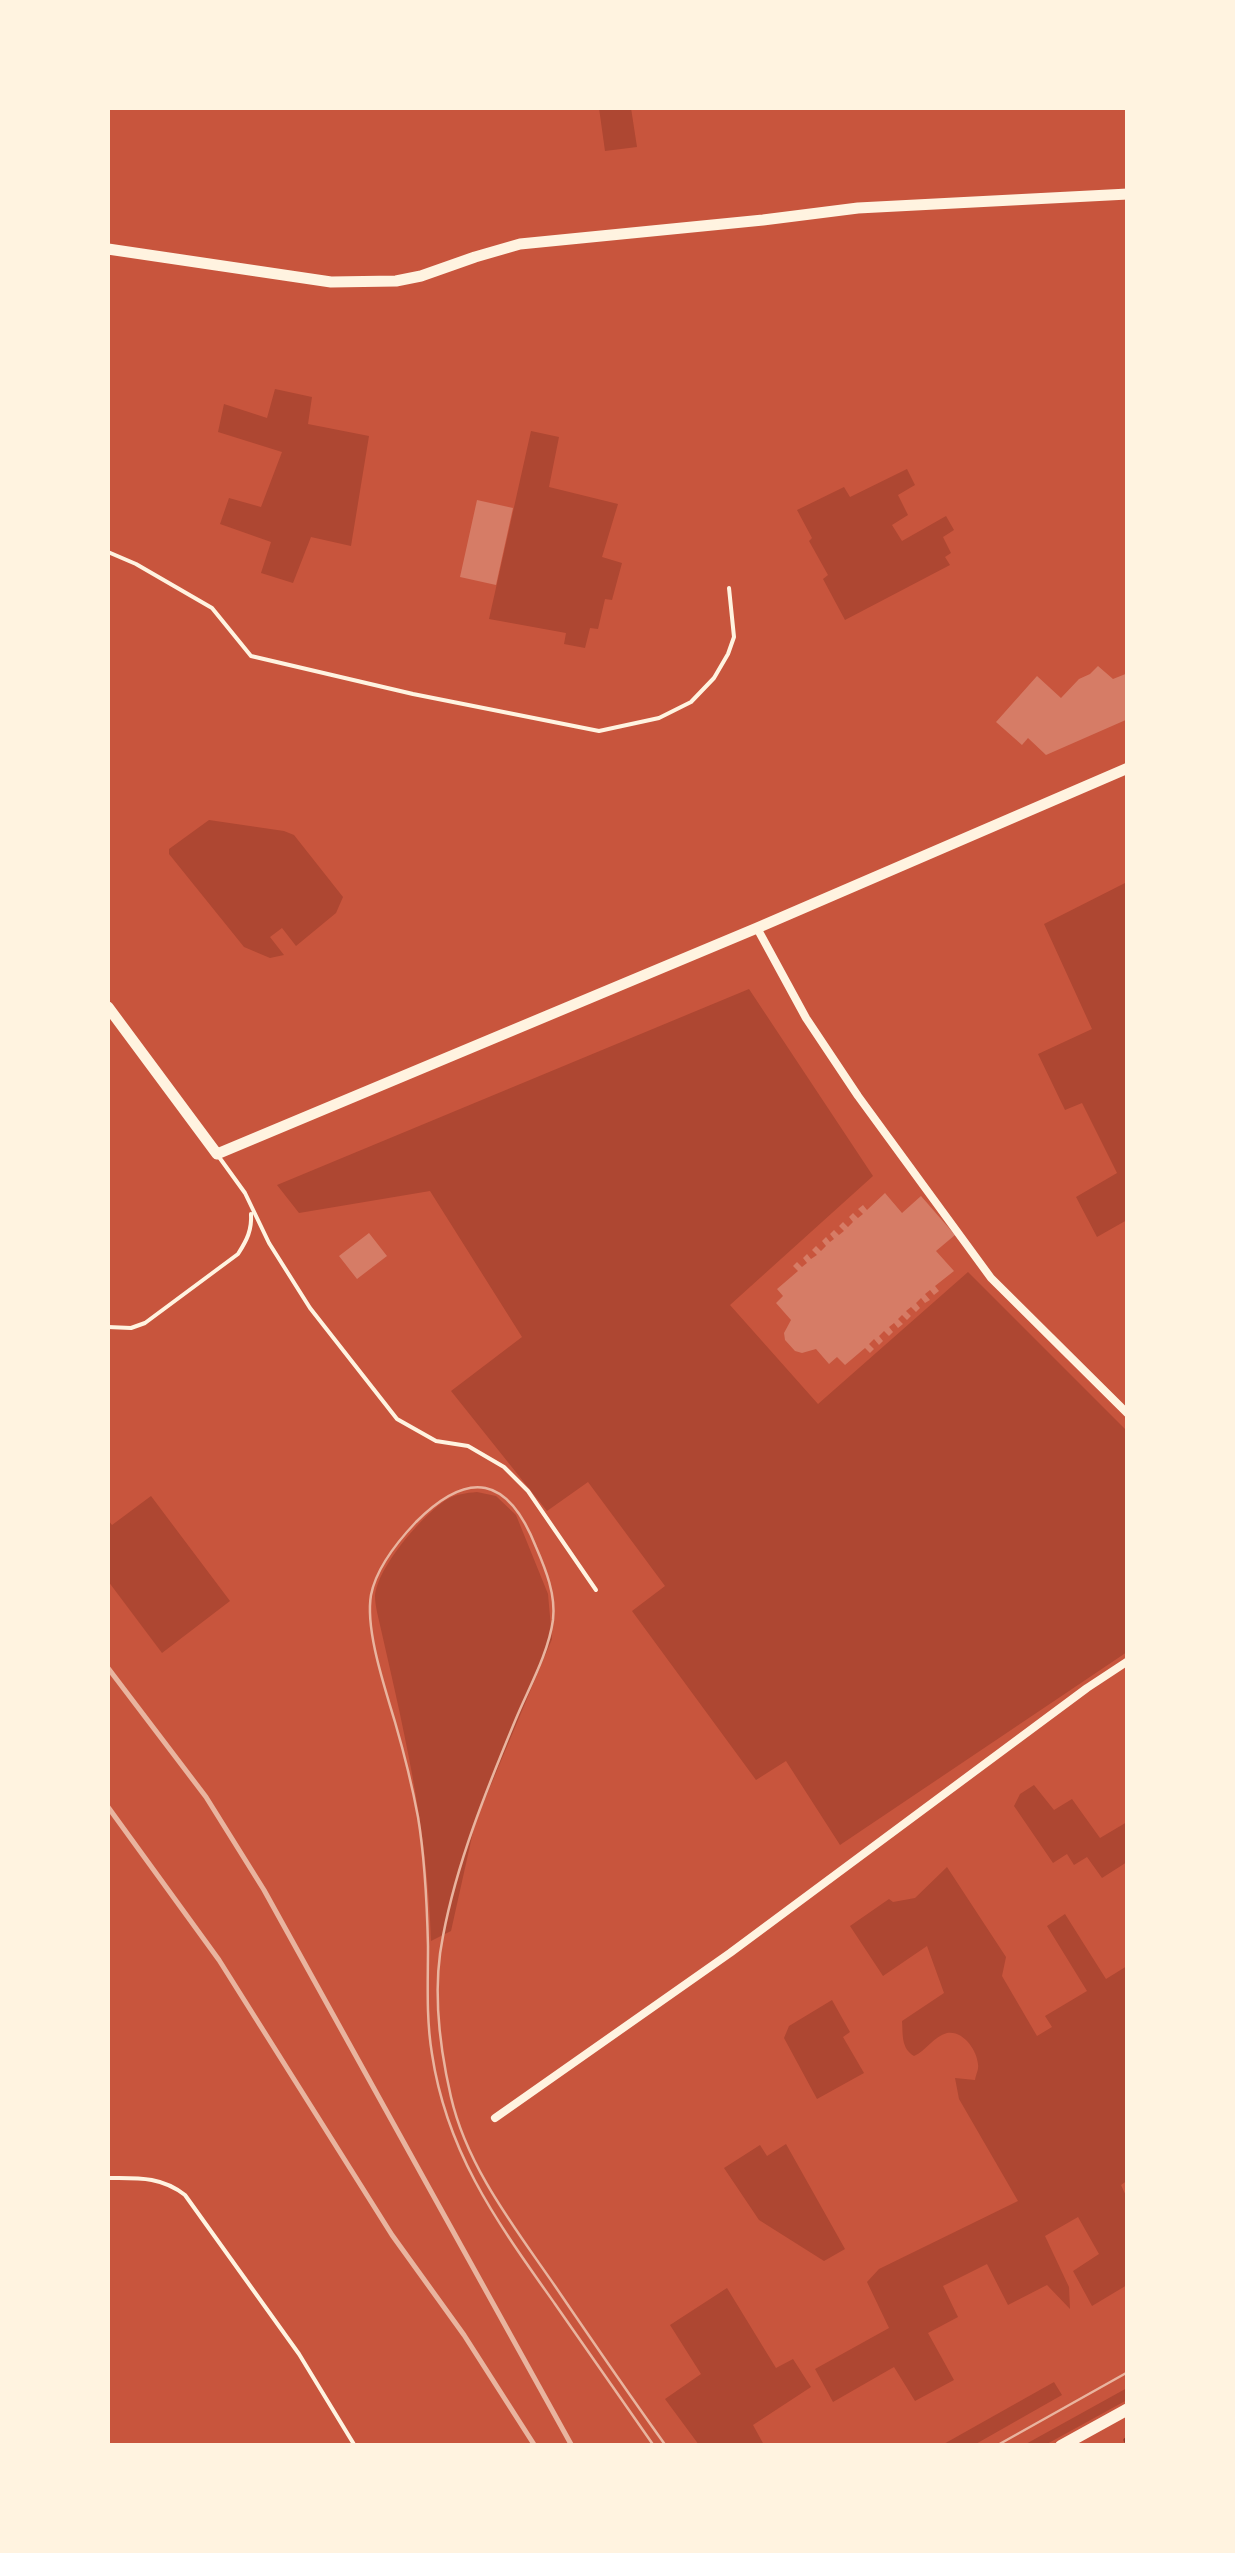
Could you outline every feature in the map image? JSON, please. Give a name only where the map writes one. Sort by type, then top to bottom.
[{"type":"main road","points":[[108,249],[362,284],[421,276],[520,244],[858,208],[1128,194]]},
{"type":"main road","points":[[108,1007],[217,1154],[1128,768]]},
{"type":"main road","points":[[1061,2446],[1128,2408]]},
{"type":"street","points":[[757,928],[806,1018],[837,1065],[991,1278],[1128,1414]]},
{"type":"street","points":[[495,2118],[1128,1661]]},
{"type":"lane","points":[[108,552],[212,608],[251,656],[598,731],[659,718],[692,702],[714,678],[734,637],[729,588]]},
{"type":"lane","points":[[217,1154],[310,1308],[397,1419],[436,1440],[468,1446],[504,1467],[528,1491],[596,1590]]},
{"type":"lane","points":[[108,1326],[131,1328],[145,1323],[238,1254],[252,1226],[251,1209]]},
{"type":"lane","points":[[108,2178],[161,2180],[185,2195],[299,2354],[355,2446]]},
{"type":"shaded area","points":[[599,108],[631,108],[637,147],[605,151]]},
{"type":"shaded area","points":[[275,389],[312,397],[308,424],[369,436],[351,546],[311,537],[293,583],[261,573],[271,542],[220,524],[229,498],[261,507],[282,452],[218,432],[224,404],[267,418]]},
{"type":"shaded area","points":[[531,431],[559,437],[549,487],[618,504],[602,557],[622,563],[612,600],[605,599],[598,629],[590,628],[585,648],[564,644],[566,633],[489,619]]},
{"type":"shaded area","points":[[907,469],[915,485],[898,495],[908,515],[892,525],[902,541],[946,516],[954,530],[943,537],[951,553],[945,557],[950,565],[845,620],[823,579],[828,575],[797,510],[844,487],[850,497]]},
{"type":"shaded area","points":[[209,820],[294,835],[343,897],[336,913],[296,946],[282,928],[270,937],[284,955],[270,958],[244,947],[169,854],[169,849]]},
{"type":"shaded area","points":[[1127,882],[1127,1220],[1097,1237],[1076,1197],[1117,1173],[1082,1103],[1065,1110],[1038,1054],[1092,1029],[1044,924]]},
{"type":"shaded area","points":[[749,989],[873,1176],[730,1305],[818,1404],[968,1272],[1127,1431],[1127,1652],[840,1845],[786,1761],[756,1780],[632,1611],[665,1586],[588,1482],[547,1511],[451,1391],[522,1337],[430,1191],[299,1213],[277,1185]]},
{"type":"shaded area","points":[[477,1492],[496,1496],[516,1515],[548,1594],[552,1639],[475,1823],[451,1931],[431,1941],[419,1816],[375,1596],[392,1557],[425,1518],[450,1498]]},
{"type":"shaded area","points":[[151,1496],[230,1601],[162,1653],[108,1581],[108,1520],[112,1525]]},
{"type":"shaded area","points":[[1034,1785],[1054,1810],[1072,1799],[1100,1838],[1127,1822],[1127,1862],[1102,1878],[1087,1857],[1074,1865],[1067,1854],[1053,1863],[1014,1806],[1020,1794]]},
{"type":"shaded area","points":[[947,1867],[1006,1957],[1002,1976],[1037,2036],[1052,2027],[1045,2016],[1087,1991],[1047,1926],[1065,1914],[1106,1979],[1127,1966],[1128,2180],[1121,2185],[1127,2198],[1127,2285],[1092,2306],[1073,2271],[1099,2254],[1078,2217],[1045,2236],[1069,2287],[1070,2309],[1047,2285],[1008,2305],[987,2264],[943,2286],[958,2317],[928,2333],[954,2380],[915,2401],[894,2367],[833,2402],[815,2369],[889,2328],[867,2282],[879,2269],[1018,2201],[959,2099],[955,2078],[975,2080],[978,2070],[972,2047],[953,2033],[938,2037],[914,2056],[905,2045],[902,2021],[944,1993],[927,1946],[883,1976],[850,1926],[889,1899],[893,1902],[915,1898]]},
{"type":"shaded area","points":[[832,2000],[850,2032],[843,2037],[864,2073],[817,2099],[784,2038],[789,2026]]},
{"type":"shaded area","points":[[786,2144],[845,2249],[824,2261],[759,2220],[724,2168],[760,2145],[767,2156]]},
{"type":"shaded area","points":[[727,2288],[776,2368],[793,2359],[811,2387],[753,2425],[764,2445],[699,2445],[665,2399],[701,2374],[670,2325]]},
{"type":"shaded area","points":[[1054,2382],[1062,2395],[974,2445],[942,2445]]},
{"type":"shaded area","points":[[1127,2388],[1127,2400],[1045,2445],[1024,2445]]},
{"type":"building","points":[[477,500],[513,508],[496,585],[460,577]]},
{"type":"building","points":[[1098,666],[1113,679],[1128,673],[1128,719],[1046,755],[1028,738],[1022,745],[996,722],[1037,676],[1061,698]]},
{"type":"building","points":[[885,1193],[902,1213],[921,1196],[955,1235],[936,1251],[954,1271],[935,1286],[939,1291],[934,1295],[930,1290],[925,1294],[930,1300],[925,1303],[921,1298],[916,1303],[920,1308],[916,1312],[911,1307],[906,1311],[911,1316],[907,1320],[902,1315],[898,1319],[903,1324],[889,1327],[893,1332],[889,1336],[884,1331],[879,1336],[883,1341],[879,1345],[874,1339],[869,1344],[874,1349],[870,1353],[865,1348],[845,1365],[837,1357],[829,1364],[816,1349],[795,1351],[785,1340],[791,1320],[776,1303],[783,1296],[777,1289],[798,1271],[793,1266],[797,1262],[802,1267],[807,1263],[803,1258],[807,1254],[811,1259],[817,1255],[812,1250],[816,1246],[821,1251],[826,1246],[822,1241],[826,1237],[830,1242],[834,1230],[839,1235],[844,1231],[839,1226],[843,1222],[848,1227],[853,1222],[849,1217],[853,1213],[858,1218],[863,1214],[858,1209],[863,1205],[867,1210]]},
{"type":"building","points":[[369,1233],[387,1256],[357,1279],[339,1256]]},
{"type":"tram line","points":[[654,2446],[514,2245],[478,2186],[450,2124],[432,2054],[420,1833],[408,1769],[377,1659],[370,1609],[378,1575],[402,1538],[435,1505],[470,1488],[500,1494],[525,1523],[547,1574],[554,1611],[547,1646],[483,1800],[449,1908],[440,1956],[438,1997],[440,2037],[451,2097],[468,2148],[494,2196],[666,2446]]},
{"type":"tram line","points":[[996,2446],[1128,2372]]},
{"type":"railway","points":[[108,1668],[206,1797],[264,1890],[572,2446]]},
{"type":"railway","points":[[108,1807],[219,1960],[392,2235],[464,2335],[535,2446]]}]
